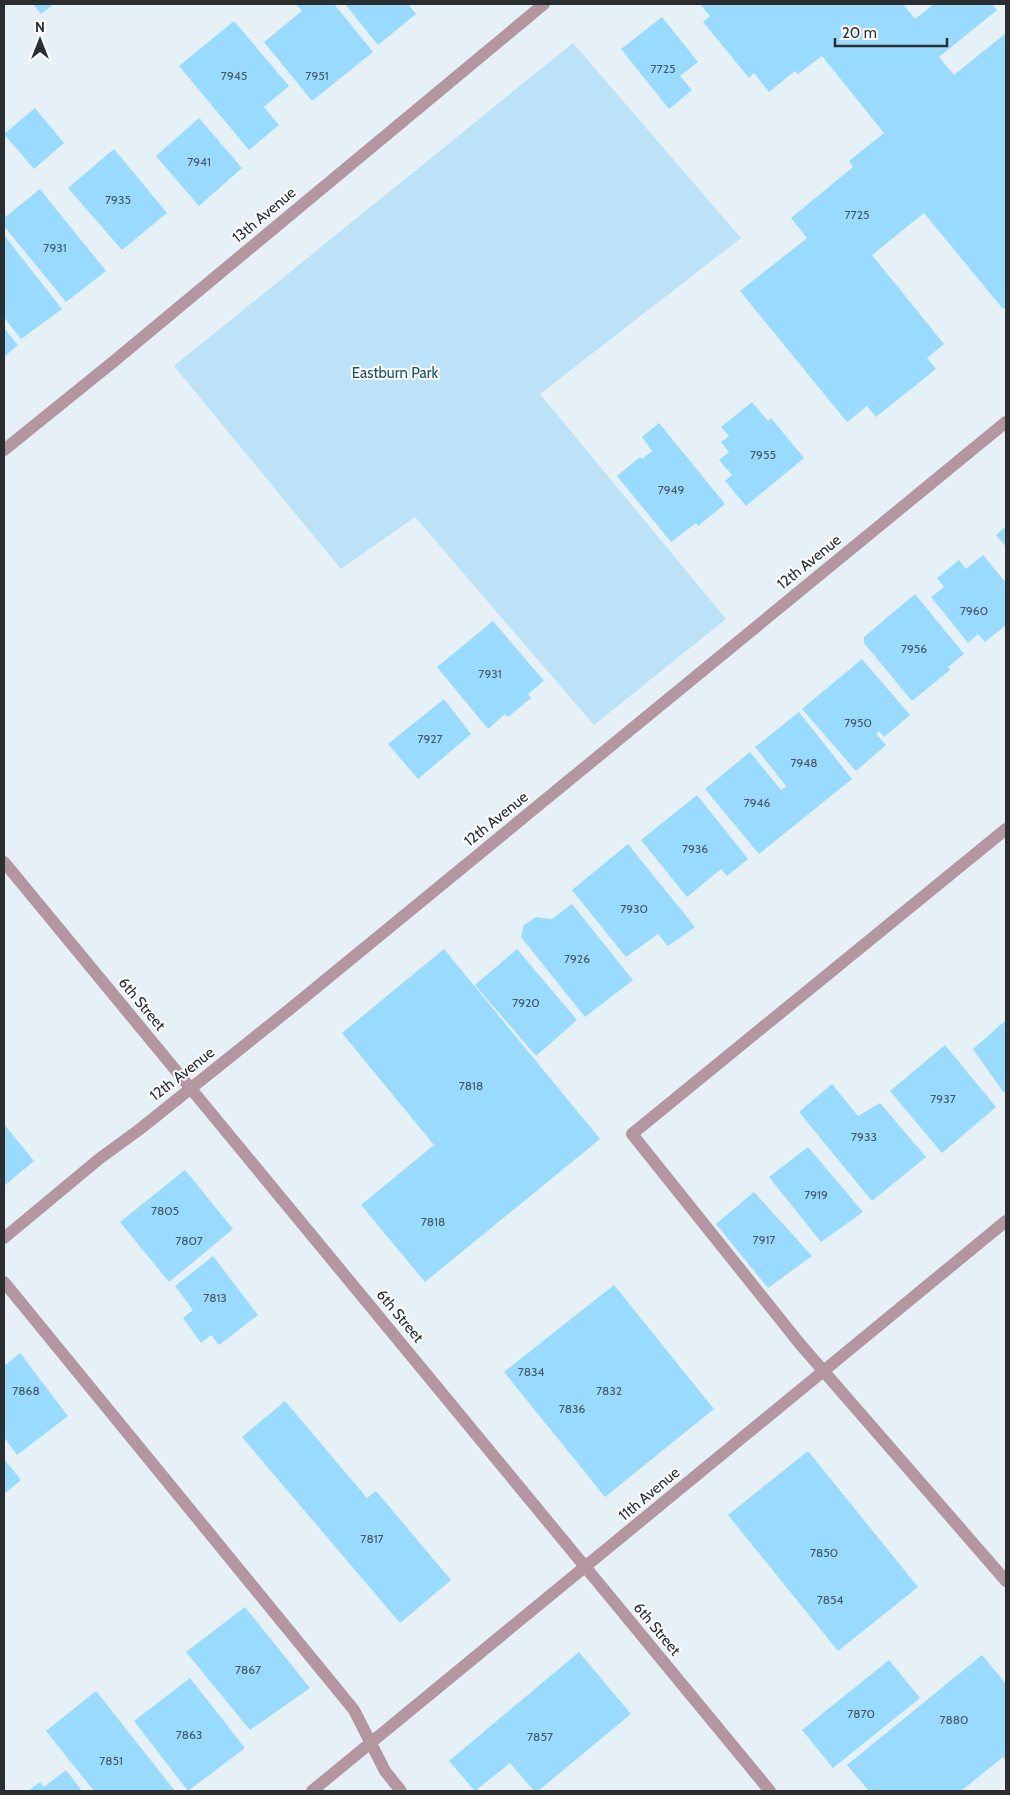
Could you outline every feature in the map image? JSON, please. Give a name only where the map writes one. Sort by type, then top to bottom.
[{"type":"street","name":"13th Avenue","points":[[4,450],[121,356],[544,4]]},
{"type":"street","name":"12th Avenue","points":[[4,1238],[99,1158],[140,1128],[290,1009],[1006,422]]},
{"type":"street","points":[[1006,828],[632,1134],[800,1344],[1006,1581]]},
{"type":"street","name":"6th Street","points":[[4,862],[770,1791]]},
{"type":"street","name":"11th Avenue","points":[[312,1791],[1006,1221]]},
{"type":"street","points":[[4,1282],[354,1710],[384,1771],[401,1791]]},
{"type":"green space","name":"Eastburn Park","points":[[573,43],[741,238],[540,394],[726,619],[594,725],[415,517],[341,569],[174,366]]},
{"type":"building","points":[[33,4],[54,4],[41,14]]},
{"type":"building","points":[[296,4],[334,4],[373,52],[312,101],[264,42],[302,11]]},
{"type":"building","points":[[345,4],[408,4],[416,14],[378,45]]},
{"type":"building","points":[[700,4],[903,4],[915,19],[934,4],[992,4],[997,10],[939,57],[954,75],[1006,33],[1006,306],[1003,309],[924,213],[872,255],[944,344],[927,358],[936,369],[876,417],[867,406],[847,422],[740,291],[807,238],[791,218],[853,167],[849,161],[884,133],[822,56],[798,74],[795,71],[769,92],[754,73],[749,78],[703,22],[710,16]]},
{"type":"building","points":[[662,17],[698,62],[680,76],[692,90],[669,109],[621,49]]},
{"type":"building","points":[[234,21],[289,86],[264,107],[279,125],[249,150],[179,66]]},
{"type":"building","points":[[35,108],[64,143],[34,169],[4,134]]},
{"type":"building","points":[[199,118],[242,168],[199,206],[156,156]]},
{"type":"building","points":[[114,149],[167,213],[122,250],[68,188]]},
{"type":"building","points":[[40,189],[106,271],[66,302],[4,226],[4,218]]},
{"type":"building","points":[[4,235],[62,309],[21,339],[4,317]]},
{"type":"building","points":[[4,328],[18,345],[4,357]]},
{"type":"building","points":[[752,402],[768,421],[771,418],[804,458],[746,506],[725,481],[732,475],[719,460],[729,452],[721,442],[729,436],[721,427]]},
{"type":"building","points":[[659,423],[725,504],[698,526],[696,523],[671,542],[617,476],[640,457],[642,459],[652,451],[642,437]]},
{"type":"building","points":[[1006,526],[1006,547],[996,535]]},
{"type":"building","points":[[983,555],[1006,583],[1006,625],[985,642],[978,634],[968,643],[931,597],[944,587],[937,578],[959,560],[966,569]]},
{"type":"building","points":[[915,594],[964,654],[948,667],[950,670],[912,701],[864,643],[864,637]]},
{"type":"building","points":[[493,621],[544,681],[528,694],[531,698],[508,717],[505,714],[488,729],[437,667]]},
{"type":"building","points":[[862,659],[910,715],[884,737],[879,731],[876,734],[886,745],[856,771],[802,709]]},
{"type":"building","points":[[444,699],[471,734],[418,779],[388,744]]},
{"type":"building","points":[[799,712],[852,779],[759,854],[705,789],[750,752],[781,790],[784,788],[786,786],[755,747]]},
{"type":"building","points":[[697,795],[748,859],[727,876],[721,869],[687,897],[641,840]]},
{"type":"building","points":[[628,844],[695,927],[668,946],[658,934],[626,957],[572,890]]},
{"type":"building","points":[[572,904],[633,980],[585,1017],[521,937],[524,925],[536,917],[552,919]]},
{"type":"building","points":[[444,949],[600,1139],[425,1282],[361,1205],[434,1145],[342,1033]]},
{"type":"building","points":[[517,949],[577,1020],[536,1056],[475,985]]},
{"type":"building","points":[[1006,1020],[1006,1091],[1004,1093],[973,1049]]},
{"type":"building","points":[[945,1045],[996,1107],[942,1153],[890,1091]]},
{"type":"building","points":[[832,1084],[858,1116],[880,1103],[926,1157],[872,1201],[799,1112]]},
{"type":"building","points":[[4,1124],[34,1161],[4,1186]]},
{"type":"building","points":[[808,1147],[863,1212],[821,1242],[769,1177]]},
{"type":"building","points":[[185,1170],[233,1229],[169,1282],[120,1222]]},
{"type":"building","points":[[754,1192],[812,1256],[768,1288],[716,1224]]},
{"type":"building","points":[[213,1256],[258,1315],[219,1345],[211,1335],[201,1343],[183,1318],[193,1310],[175,1286]]},
{"type":"building","points":[[614,1285],[714,1409],[605,1497],[504,1372]]},
{"type":"building","points":[[20,1353],[68,1416],[17,1455],[4,1437],[4,1366]]},
{"type":"building","points":[[285,1401],[367,1498],[376,1491],[451,1580],[400,1623],[242,1437]]},
{"type":"building","points":[[808,1451],[918,1587],[838,1651],[728,1515]]},
{"type":"building","points":[[4,1459],[21,1480],[4,1494]]},
{"type":"building","points":[[245,1607],[310,1688],[250,1730],[186,1652]]},
{"type":"building","points":[[579,1652],[631,1714],[538,1791],[534,1791],[510,1763],[475,1791],[449,1761]]},
{"type":"building","points":[[982,1655],[1006,1684],[1006,1762],[1003,1757],[961,1791],[869,1791],[847,1765]]},
{"type":"building","points":[[889,1660],[920,1698],[833,1768],[802,1730]]},
{"type":"building","points":[[190,1678],[245,1748],[188,1791],[134,1721]]},
{"type":"building","points":[[96,1691],[175,1791],[94,1791],[46,1731]]},
{"type":"building","points":[[66,1770],[82,1791],[28,1791],[40,1782],[44,1787]]}]
